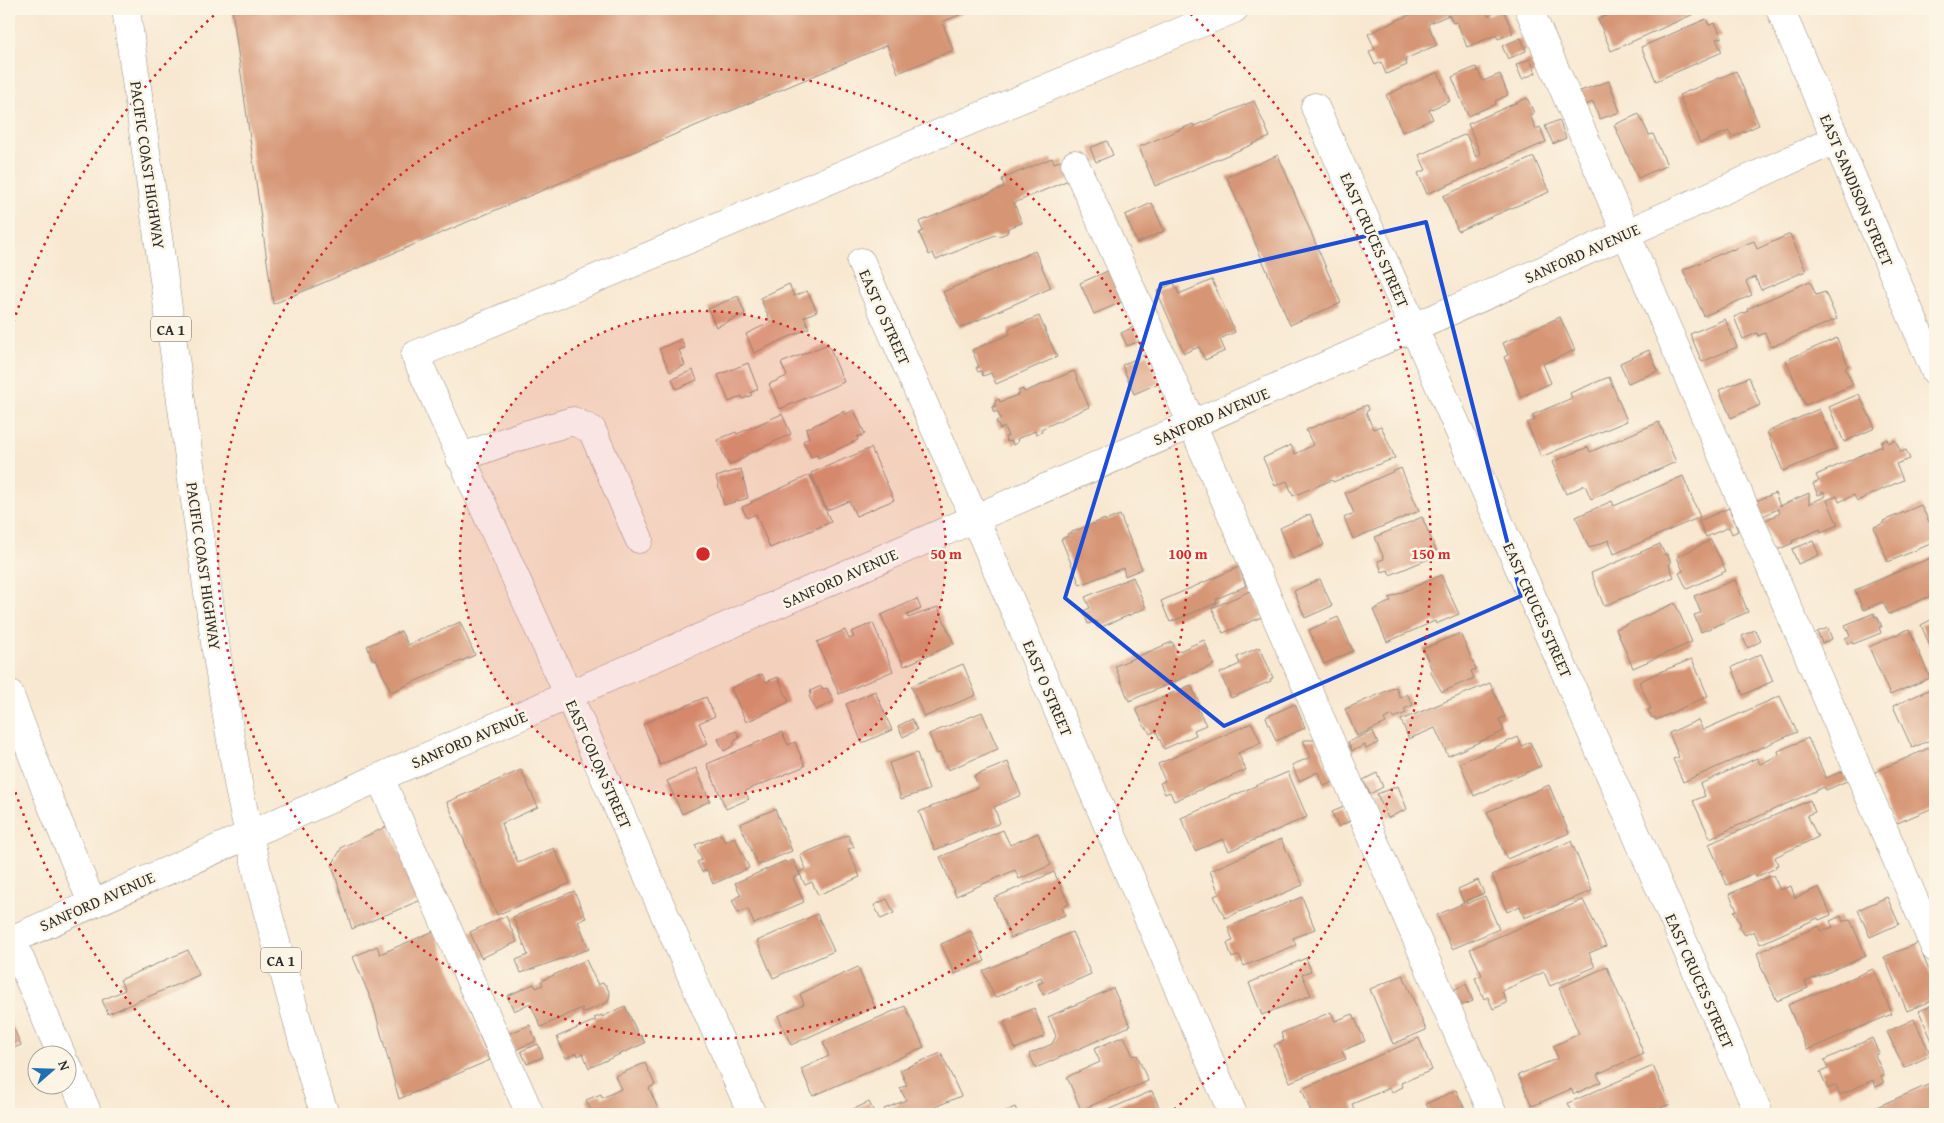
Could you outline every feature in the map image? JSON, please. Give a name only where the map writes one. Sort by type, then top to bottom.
[{"type":"main road","name":"PACIFIC COAST HIGHWAY","points":[[126,9],[216,650],[248,834],[325,1114]]},
{"type":"main road","name":"EAST COLON STREET","points":[[752,1114],[569,696],[441,417],[415,355],[1234,9]]},
{"type":"main road","points":[[1529,9],[1935,948]]},
{"type":"main road","name":"EAST SANDISON STREET","points":[[1780,9],[1935,371]]},
{"type":"main road","name":"EAST CRUCES STREET","points":[[1315,108],[1414,328],[1759,1114]]},
{"type":"main road","name":"SANFORD AVENUE","points":[[10,940],[248,834],[1414,328],[1835,140]]},
{"type":"main road","points":[[1075,164],[1192,424],[1493,1114]]},
{"type":"main road","name":"EAST O STREET","points":[[861,262],[975,519],[1233,1114]]},
{"type":"main road","points":[[460,458],[518,436],[573,421],[592,430],[639,539]]},
{"type":"main road","points":[[9,693],[49,799],[92,903]]},
{"type":"main road","points":[[380,778],[530,1114]]},
{"type":"main road","points":[[10,940],[58,1046]]},
{"type":"main road","points":[[78,1090],[88,1114]]},
{"type":"highlighted area","points":[[1426,222],[1521,596],[1224,726],[1065,598],[1161,284]]},
{"type":"building","points":[[232,9],[974,9],[942,22],[953,50],[898,73],[887,45],[273,304]]},
{"type":"building","points":[[1422,9],[1451,9],[1452,11],[1457,9],[1485,9],[1488,16],[1503,9],[1513,33],[1498,39],[1496,35],[1467,47],[1457,22],[1453,23],[1449,15],[1428,24],[1437,45],[1405,59],[1407,65],[1386,74],[1381,62],[1375,65],[1369,52],[1375,49],[1368,34]]},
{"type":"building","points":[[1623,9],[1694,9],[1696,13],[1611,51],[1598,19]]},
{"type":"building","points":[[1706,19],[1709,25],[1715,23],[1722,37],[1716,39],[1722,52],[1656,81],[1641,47]]},
{"type":"building","points":[[1521,38],[1526,51],[1508,59],[1502,46]]},
{"type":"building","points":[[1530,59],[1536,73],[1522,79],[1516,65]]},
{"type":"building","points":[[1476,67],[1483,81],[1500,74],[1508,95],[1495,101],[1496,104],[1468,116],[1452,77]]},
{"type":"building","points":[[1736,71],[1759,125],[1732,137],[1729,131],[1700,143],[1679,95]]},
{"type":"building","points":[[1438,72],[1450,101],[1429,110],[1433,119],[1402,132],[1386,95]]},
{"type":"building","points":[[1609,81],[1620,112],[1600,119],[1593,102],[1585,105],[1580,91]]},
{"type":"building","points":[[1527,98],[1534,113],[1530,115],[1536,129],[1540,127],[1546,142],[1427,194],[1418,173],[1426,170],[1419,155],[1466,134],[1476,157],[1481,155],[1468,124]]},
{"type":"building","points":[[1254,101],[1270,137],[1155,186],[1139,147]]},
{"type":"building","points":[[1639,114],[1649,135],[1653,134],[1667,165],[1638,178],[1614,125]]},
{"type":"building","points":[[1559,120],[1566,138],[1553,144],[1545,126]]},
{"type":"building","points":[[1107,141],[1113,155],[1096,162],[1090,148]]},
{"type":"building","points":[[1278,155],[1341,303],[1290,325],[1227,177]]},
{"type":"building","points":[[1534,157],[1549,192],[1458,231],[1443,196]]},
{"type":"building","points":[[1052,158],[1054,163],[1063,160],[1071,179],[1014,203],[1022,223],[1008,228],[1007,233],[999,236],[995,235],[936,260],[933,253],[929,255],[919,233],[923,231],[919,222],[1004,187],[1002,179]]},
{"type":"building","points":[[1152,203],[1164,231],[1137,243],[1125,215]]},
{"type":"building","points":[[1790,234],[1806,271],[1761,290],[1755,277],[1746,282],[1752,295],[1704,316],[1683,270],[1754,241],[1757,249]]},
{"type":"building","points":[[1035,251],[1051,288],[960,328],[943,292]]},
{"type":"building","points":[[1110,270],[1124,301],[1094,314],[1080,283]]},
{"type":"building","points":[[1212,280],[1235,332],[1220,339],[1225,351],[1205,360],[1199,347],[1184,353],[1157,291],[1174,283],[1179,294]]},
{"type":"building","points":[[1810,281],[1816,295],[1825,292],[1837,319],[1771,347],[1765,333],[1758,336],[1757,333],[1743,339],[1734,317],[1748,311],[1747,309]]},
{"type":"building","points":[[789,284],[794,296],[807,291],[817,311],[804,317],[809,328],[754,353],[746,334],[771,322],[760,298]]},
{"type":"building","points":[[738,296],[745,314],[716,327],[708,309]]},
{"type":"building","points":[[1039,316],[1057,357],[996,384],[991,373],[983,376],[981,371],[978,372],[976,368],[979,367],[972,350],[1010,334],[1008,329]]},
{"type":"building","points":[[1560,317],[1575,350],[1543,364],[1551,383],[1521,397],[1504,357],[1508,355],[1503,343]]},
{"type":"building","points":[[1725,319],[1737,347],[1702,362],[1690,334]]},
{"type":"building","points":[[1134,327],[1140,341],[1127,346],[1121,333]]},
{"type":"building","points":[[1837,338],[1848,366],[1845,368],[1853,385],[1805,405],[1786,360]]},
{"type":"building","points":[[681,339],[685,348],[679,350],[685,365],[670,372],[659,349]]},
{"type":"building","points":[[828,344],[844,382],[780,409],[769,384],[787,376],[781,363]]},
{"type":"building","points":[[1649,350],[1658,371],[1628,383],[1620,363]]},
{"type":"building","points":[[1147,354],[1159,383],[1134,394],[1122,365]]},
{"type":"building","points":[[748,363],[758,389],[750,393],[752,395],[743,399],[742,396],[729,402],[718,375]]},
{"type":"building","points":[[693,370],[697,380],[676,389],[672,379]]},
{"type":"building","points":[[1074,371],[1089,407],[1041,429],[1042,432],[1036,434],[1035,431],[1017,439],[1018,442],[1013,445],[1012,441],[1007,442],[1005,437],[1008,436],[1004,427],[1000,429],[996,421],[1001,419],[997,411],[994,413],[992,407],[995,406],[995,401],[999,399],[1000,402],[1020,394],[1018,391],[1023,389],[1024,392]]},
{"type":"building","points":[[1609,377],[1627,421],[1541,457],[1527,423],[1535,420],[1532,415],[1572,398],[1570,393]]},
{"type":"building","points":[[1749,377],[1760,405],[1731,418],[1719,390]]},
{"type":"building","points":[[1859,394],[1875,428],[1844,442],[1829,407]]},
{"type":"building","points":[[1367,405],[1369,410],[1366,412],[1373,429],[1381,426],[1395,458],[1293,496],[1287,481],[1275,486],[1263,458],[1291,445],[1295,454],[1313,445],[1306,430]]},
{"type":"building","points":[[1819,409],[1836,449],[1783,471],[1767,432]]},
{"type":"building","points":[[854,410],[865,434],[857,437],[858,440],[818,458],[817,455],[811,457],[803,441],[809,438],[806,429],[845,411],[846,414]]},
{"type":"building","points":[[782,414],[791,434],[729,465],[717,440],[736,432],[737,434]]},
{"type":"building","points":[[1659,422],[1676,462],[1591,499],[1585,485],[1566,494],[1552,462],[1588,447],[1590,452]]},
{"type":"building","points":[[1887,439],[1888,443],[1895,440],[1901,452],[1906,450],[1910,459],[1896,464],[1903,480],[1857,501],[1854,495],[1839,502],[1837,496],[1827,500],[1838,525],[1821,532],[1820,529],[1792,541],[1793,543],[1777,550],[1764,521],[1780,513],[1778,509],[1763,516],[1756,501],[1775,493],[1780,506],[1809,493],[1809,504],[1826,496],[1824,492],[1818,495],[1813,484],[1819,481],[1816,475],[1882,446],[1881,442]]},
{"type":"building","points":[[871,448],[894,500],[856,516],[849,501],[827,510],[811,473]]},
{"type":"building","points":[[1401,468],[1419,511],[1353,539],[1344,518],[1354,513],[1345,493]]},
{"type":"building","points":[[741,469],[748,498],[724,505],[716,477]]},
{"type":"building","points":[[810,475],[831,522],[770,548],[756,514],[747,518],[742,507]]},
{"type":"building","points":[[1683,476],[1700,517],[1614,554],[1609,540],[1589,548],[1576,517],[1612,501],[1614,506]]},
{"type":"building","points":[[1921,505],[1929,522],[1933,520],[1935,525],[1935,542],[1888,562],[1874,527],[1884,523],[1883,521]]},
{"type":"building","points":[[1729,508],[1738,531],[1732,534],[1729,527],[1706,537],[1699,521]]},
{"type":"building","points":[[1310,514],[1324,545],[1293,559],[1280,528]]},
{"type":"building","points":[[1120,515],[1142,569],[1125,576],[1123,568],[1080,585],[1061,539],[1068,536],[1067,534]]},
{"type":"building","points":[[1422,517],[1438,555],[1390,575],[1388,570],[1382,572],[1378,561],[1384,559],[1375,537]]},
{"type":"building","points":[[1711,540],[1726,571],[1687,589],[1679,573],[1683,571],[1677,557]]},
{"type":"building","points":[[1813,541],[1819,555],[1798,564],[1792,549]]},
{"type":"building","points":[[1660,544],[1671,563],[1669,565],[1674,577],[1604,606],[1591,573]]},
{"type":"building","points":[[1935,556],[1935,594],[1889,614],[1883,602],[1863,610],[1855,590]]},
{"type":"building","points":[[1239,567],[1246,586],[1216,599],[1217,603],[1170,622],[1161,601]]},
{"type":"building","points":[[1441,575],[1459,614],[1436,624],[1435,621],[1387,642],[1373,610],[1391,601],[1389,598]]},
{"type":"building","points":[[1133,577],[1146,608],[1099,628],[1096,621],[1088,624],[1083,611],[1090,608],[1085,597]]},
{"type":"building","points":[[1320,579],[1332,606],[1305,618],[1294,591]]},
{"type":"building","points":[[1735,580],[1748,612],[1701,632],[1694,615],[1701,613],[1694,596]]},
{"type":"building","points":[[1250,591],[1262,617],[1223,633],[1212,608]]},
{"type":"building","points":[[917,599],[921,609],[907,615],[908,618],[938,607],[954,644],[904,666],[881,615]]},
{"type":"building","points":[[1675,603],[1692,642],[1633,668],[1616,629]]},
{"type":"building","points":[[1874,613],[1882,627],[1879,627],[1881,633],[1853,644],[1852,642],[1848,644],[1845,638],[1850,636],[1845,625]]},
{"type":"building","points":[[1338,617],[1353,651],[1324,664],[1309,630]]},
{"type":"building","points":[[1935,618],[1935,658],[1921,625]]},
{"type":"building","points":[[460,622],[475,655],[391,692],[376,659],[373,660],[367,646],[401,631],[408,645]]},
{"type":"building","points":[[873,623],[893,671],[839,694],[817,642],[845,630],[849,639],[854,637],[851,632]]},
{"type":"building","points":[[1828,628],[1832,639],[1822,643],[1817,632]]},
{"type":"building","points":[[1909,629],[1930,678],[1890,695],[1869,647]]},
{"type":"building","points":[[1755,630],[1761,641],[1748,648],[1742,636]]},
{"type":"building","points":[[1460,633],[1476,669],[1471,671],[1474,678],[1442,692],[1430,671],[1432,670],[1423,649]]},
{"type":"building","points":[[1204,640],[1214,665],[1129,701],[1115,666],[1172,642],[1177,652]]},
{"type":"building","points":[[1260,647],[1273,678],[1270,679],[1271,681],[1231,698],[1220,673],[1240,664],[1237,657]]},
{"type":"building","points":[[1761,654],[1773,681],[1743,695],[1732,667]]},
{"type":"building","points":[[1692,659],[1708,696],[1656,720],[1654,717],[1652,718],[1648,710],[1651,709],[1639,682]]},
{"type":"building","points":[[963,664],[976,695],[924,717],[911,686]]},
{"type":"building","points":[[762,674],[766,682],[778,677],[789,702],[746,722],[731,688]]},
{"type":"building","points":[[1490,683],[1505,717],[1499,719],[1504,731],[1448,756],[1435,728],[1409,739],[1401,720]]},
{"type":"building","points":[[1191,685],[1199,703],[1196,705],[1206,725],[1194,730],[1196,735],[1164,749],[1156,731],[1150,734],[1136,709]]},
{"type":"building","points":[[821,686],[823,689],[827,688],[834,701],[816,710],[809,696],[811,694],[810,691]]},
{"type":"building","points":[[1396,687],[1400,698],[1407,694],[1413,705],[1404,709],[1406,713],[1394,718],[1393,715],[1384,719],[1386,723],[1357,736],[1345,709]]},
{"type":"building","points":[[1935,687],[1935,738],[1912,748],[1893,706]]},
{"type":"building","points":[[875,691],[892,730],[862,743],[846,704]]},
{"type":"building","points":[[1780,696],[1797,732],[1683,782],[1673,759],[1679,757],[1669,733],[1698,720],[1703,730]]},
{"type":"building","points":[[706,697],[715,716],[699,723],[708,744],[660,765],[643,724]]},
{"type":"building","points":[[1295,704],[1305,728],[1276,741],[1266,717]]},
{"type":"building","points":[[982,712],[998,749],[948,770],[940,753],[937,754],[929,734]]},
{"type":"building","points":[[912,719],[917,730],[903,737],[898,726]]},
{"type":"building","points":[[1252,723],[1261,743],[1238,753],[1246,770],[1174,801],[1170,792],[1165,794],[1160,783],[1165,781],[1158,764]]},
{"type":"building","points":[[736,731],[740,738],[733,742],[735,745],[724,751],[718,739]]},
{"type":"building","points":[[1373,731],[1378,743],[1366,749],[1365,745],[1352,751],[1348,742]]},
{"type":"building","points":[[782,732],[788,745],[795,742],[805,766],[745,791],[749,799],[726,809],[707,764]]},
{"type":"building","points":[[1518,737],[1522,746],[1530,742],[1541,766],[1474,796],[1460,763]]},
{"type":"building","points":[[1808,738],[1826,778],[1843,771],[1847,781],[1826,790],[1824,787],[1710,838],[1693,801],[1705,796],[1700,784],[1757,758],[1760,764],[1779,755],[1778,751]]},
{"type":"building","points":[[1303,740],[1315,740],[1333,782],[1324,786],[1318,772],[1299,781],[1292,765],[1311,757]]},
{"type":"building","points":[[1931,747],[1935,756],[1935,807],[1895,824],[1873,773]]},
{"type":"building","points":[[917,753],[929,790],[901,799],[889,763]]},
{"type":"building","points":[[1008,762],[1021,795],[994,807],[1000,823],[935,850],[919,812],[979,787],[974,776]]},
{"type":"building","points":[[696,768],[710,801],[682,814],[667,781]]},
{"type":"building","points":[[521,770],[538,807],[501,824],[518,863],[554,848],[570,883],[497,915],[447,802]]},
{"type":"building","points":[[1288,772],[1307,817],[1229,851],[1223,839],[1195,851],[1181,818]]},
{"type":"building","points":[[1377,773],[1383,787],[1370,794],[1363,780]]},
{"type":"building","points":[[1549,785],[1569,833],[1507,859],[1487,812]]},
{"type":"building","points":[[1398,786],[1407,809],[1388,818],[1377,794]]},
{"type":"building","points":[[1810,800],[1815,812],[1807,815],[1818,837],[1775,857],[1778,865],[1775,866],[1776,868],[1756,877],[1754,873],[1727,885],[1709,844]]},
{"type":"building","points":[[1344,807],[1350,821],[1338,827],[1332,812]]},
{"type":"building","points":[[775,809],[792,851],[758,865],[740,824]]},
{"type":"building","points":[[388,826],[421,900],[352,929],[332,865],[342,847]]},
{"type":"building","points":[[1003,830],[1010,845],[1038,833],[1051,865],[1019,879],[1015,870],[956,896],[940,857]]},
{"type":"building","points":[[721,834],[725,842],[735,837],[749,868],[713,884],[707,870],[702,872],[697,862],[702,860],[695,845]]},
{"type":"building","points":[[848,835],[854,847],[848,849],[860,877],[818,895],[812,882],[805,885],[799,872],[806,869],[800,855]]},
{"type":"building","points":[[1281,839],[1303,885],[1225,918],[1214,896],[1219,894],[1210,871]]},
{"type":"building","points":[[1571,841],[1592,891],[1524,918],[1520,906],[1507,912],[1492,875]]},
{"type":"building","points":[[793,860],[800,875],[793,878],[804,902],[754,924],[748,909],[738,913],[732,900],[741,895],[735,883],[785,861],[786,863]]},
{"type":"building","points":[[1054,872],[1069,904],[1062,907],[1065,915],[1011,938],[994,898]]},
{"type":"building","points":[[1773,875],[1780,890],[1791,886],[1795,898],[1819,887],[1831,915],[1819,920],[1818,918],[1760,944],[1754,931],[1745,935],[1739,926],[1741,925],[1734,911],[1737,910],[1729,894]]},
{"type":"building","points":[[1478,880],[1484,893],[1466,901],[1467,904],[1485,896],[1499,929],[1452,949],[1437,915],[1464,903],[1458,889]]},
{"type":"building","points":[[574,891],[586,918],[578,921],[589,949],[521,973],[516,960],[528,955],[513,917]]},
{"type":"building","points":[[1302,897],[1315,929],[1293,938],[1296,945],[1244,966],[1239,955],[1232,958],[1227,943],[1233,941],[1228,927]]},
{"type":"building","points":[[1887,897],[1899,924],[1870,937],[1858,910]]},
{"type":"building","points":[[887,899],[894,913],[881,919],[874,905]]},
{"type":"building","points":[[1583,900],[1606,946],[1589,953],[1595,967],[1550,986],[1544,972],[1502,991],[1507,1003],[1493,1009],[1488,997],[1484,999],[1475,978],[1482,975],[1470,949]]},
{"type":"building","points":[[817,914],[834,951],[773,978],[757,941]]},
{"type":"building","points":[[506,916],[517,942],[481,958],[470,932]]},
{"type":"building","points":[[1841,916],[1843,922],[1850,919],[1866,956],[1805,982],[1808,988],[1777,1001],[1760,965],[1757,953],[1819,926],[1822,931],[1833,927],[1830,921]]},
{"type":"building","points":[[434,931],[490,1060],[399,1099],[373,1004],[353,957],[377,946],[380,954]]},
{"type":"building","points":[[971,931],[985,961],[955,974],[941,944]]},
{"type":"building","points":[[1072,932],[1091,974],[1043,995],[1038,984],[1043,982],[1041,977],[995,998],[983,971]]},
{"type":"building","points":[[1918,943],[1935,986],[1935,999],[1907,1011],[1884,957]]},
{"type":"building","points":[[188,950],[199,975],[108,1014],[102,1000],[125,990],[120,980]]},
{"type":"building","points":[[1306,958],[1311,971],[1302,974],[1311,995],[1262,1015],[1249,983]]},
{"type":"building","points":[[586,960],[598,985],[602,983],[606,985],[610,994],[608,1002],[583,1013],[582,1008],[541,1027],[530,1003],[514,1011],[507,996],[534,984],[536,988],[543,985],[541,981]]},
{"type":"building","points":[[858,967],[875,1007],[791,1045],[778,1016],[804,1004],[800,994]]},
{"type":"building","points":[[1607,967],[1644,1054],[1597,1074],[1601,1082],[1574,1094],[1571,1089],[1532,1106],[1518,1075],[1558,1058],[1553,1046],[1579,1034],[1559,988]]},
{"type":"building","points":[[1873,969],[1892,1014],[1807,1050],[1788,1005]]},
{"type":"building","points":[[1403,975],[1426,1030],[1393,1044],[1370,989]]},
{"type":"building","points":[[1466,984],[1473,1001],[1460,1006],[1453,990]]},
{"type":"building","points":[[1113,988],[1130,1026],[1036,1068],[1029,1054],[1052,1044],[1056,1036],[1048,1017]]},
{"type":"building","points":[[1935,1004],[1935,1039],[1932,1041],[1919,1011]]},
{"type":"building","points":[[625,1006],[639,1036],[641,1035],[645,1043],[589,1068],[583,1053],[578,1056],[577,1053],[566,1058],[557,1037],[596,1020],[594,1018],[602,1015],[602,1017]]},
{"type":"building","points":[[905,1006],[924,1047],[813,1096],[801,1069],[829,1056],[823,1042]]},
{"type":"building","points":[[1034,1008],[1045,1036],[1015,1049],[1004,1022]]},
{"type":"building","points":[[1331,1012],[1335,1021],[1353,1014],[1365,1041],[1342,1051],[1346,1059],[1290,1082],[1274,1045],[1284,1041],[1281,1033]]},
{"type":"building","points":[[9,1018],[21,1045],[9,1050]]},
{"type":"building","points":[[1914,1019],[1931,1055],[1904,1068],[1887,1032]]},
{"type":"building","points":[[530,1025],[536,1041],[515,1050],[508,1034]]},
{"type":"building","points":[[1124,1036],[1133,1056],[1137,1055],[1148,1081],[1081,1110],[1067,1077],[1100,1062],[1094,1049]]},
{"type":"building","points":[[1419,1038],[1432,1070],[1401,1083],[1403,1087],[1392,1092],[1390,1088],[1352,1104],[1356,1113],[1305,1114],[1311,1112],[1302,1089]]},
{"type":"building","points":[[1872,1038],[1879,1053],[1875,1055],[1884,1075],[1881,1076],[1884,1083],[1876,1087],[1873,1080],[1840,1095],[1836,1085],[1828,1089],[1820,1072],[1828,1069],[1824,1060]]},
{"type":"building","points":[[538,1044],[543,1057],[527,1064],[521,1051]]},
{"type":"building","points":[[941,1053],[961,1096],[918,1114],[886,1114],[884,1109],[906,1100],[900,1088],[907,1085],[900,1070]]},
{"type":"building","points":[[645,1063],[655,1085],[649,1088],[659,1111],[651,1114],[593,1114],[586,1100],[601,1094],[602,1098],[621,1089],[615,1076]]},
{"type":"building","points":[[1653,1066],[1670,1104],[1646,1114],[1573,1114],[1568,1103]]},
{"type":"building","points":[[1935,1082],[1935,1114],[1861,1114],[1874,1108]]},
{"type":"building","points":[[1456,1090],[1467,1114],[1431,1114],[1426,1104]]},
{"type":"building","points":[[1152,1091],[1162,1114],[1098,1114]]},
{"type":"building","points":[[869,1102],[875,1114],[843,1114]]},
{"type":"building","points":[[1015,1107],[1018,1114],[999,1114]]}]
